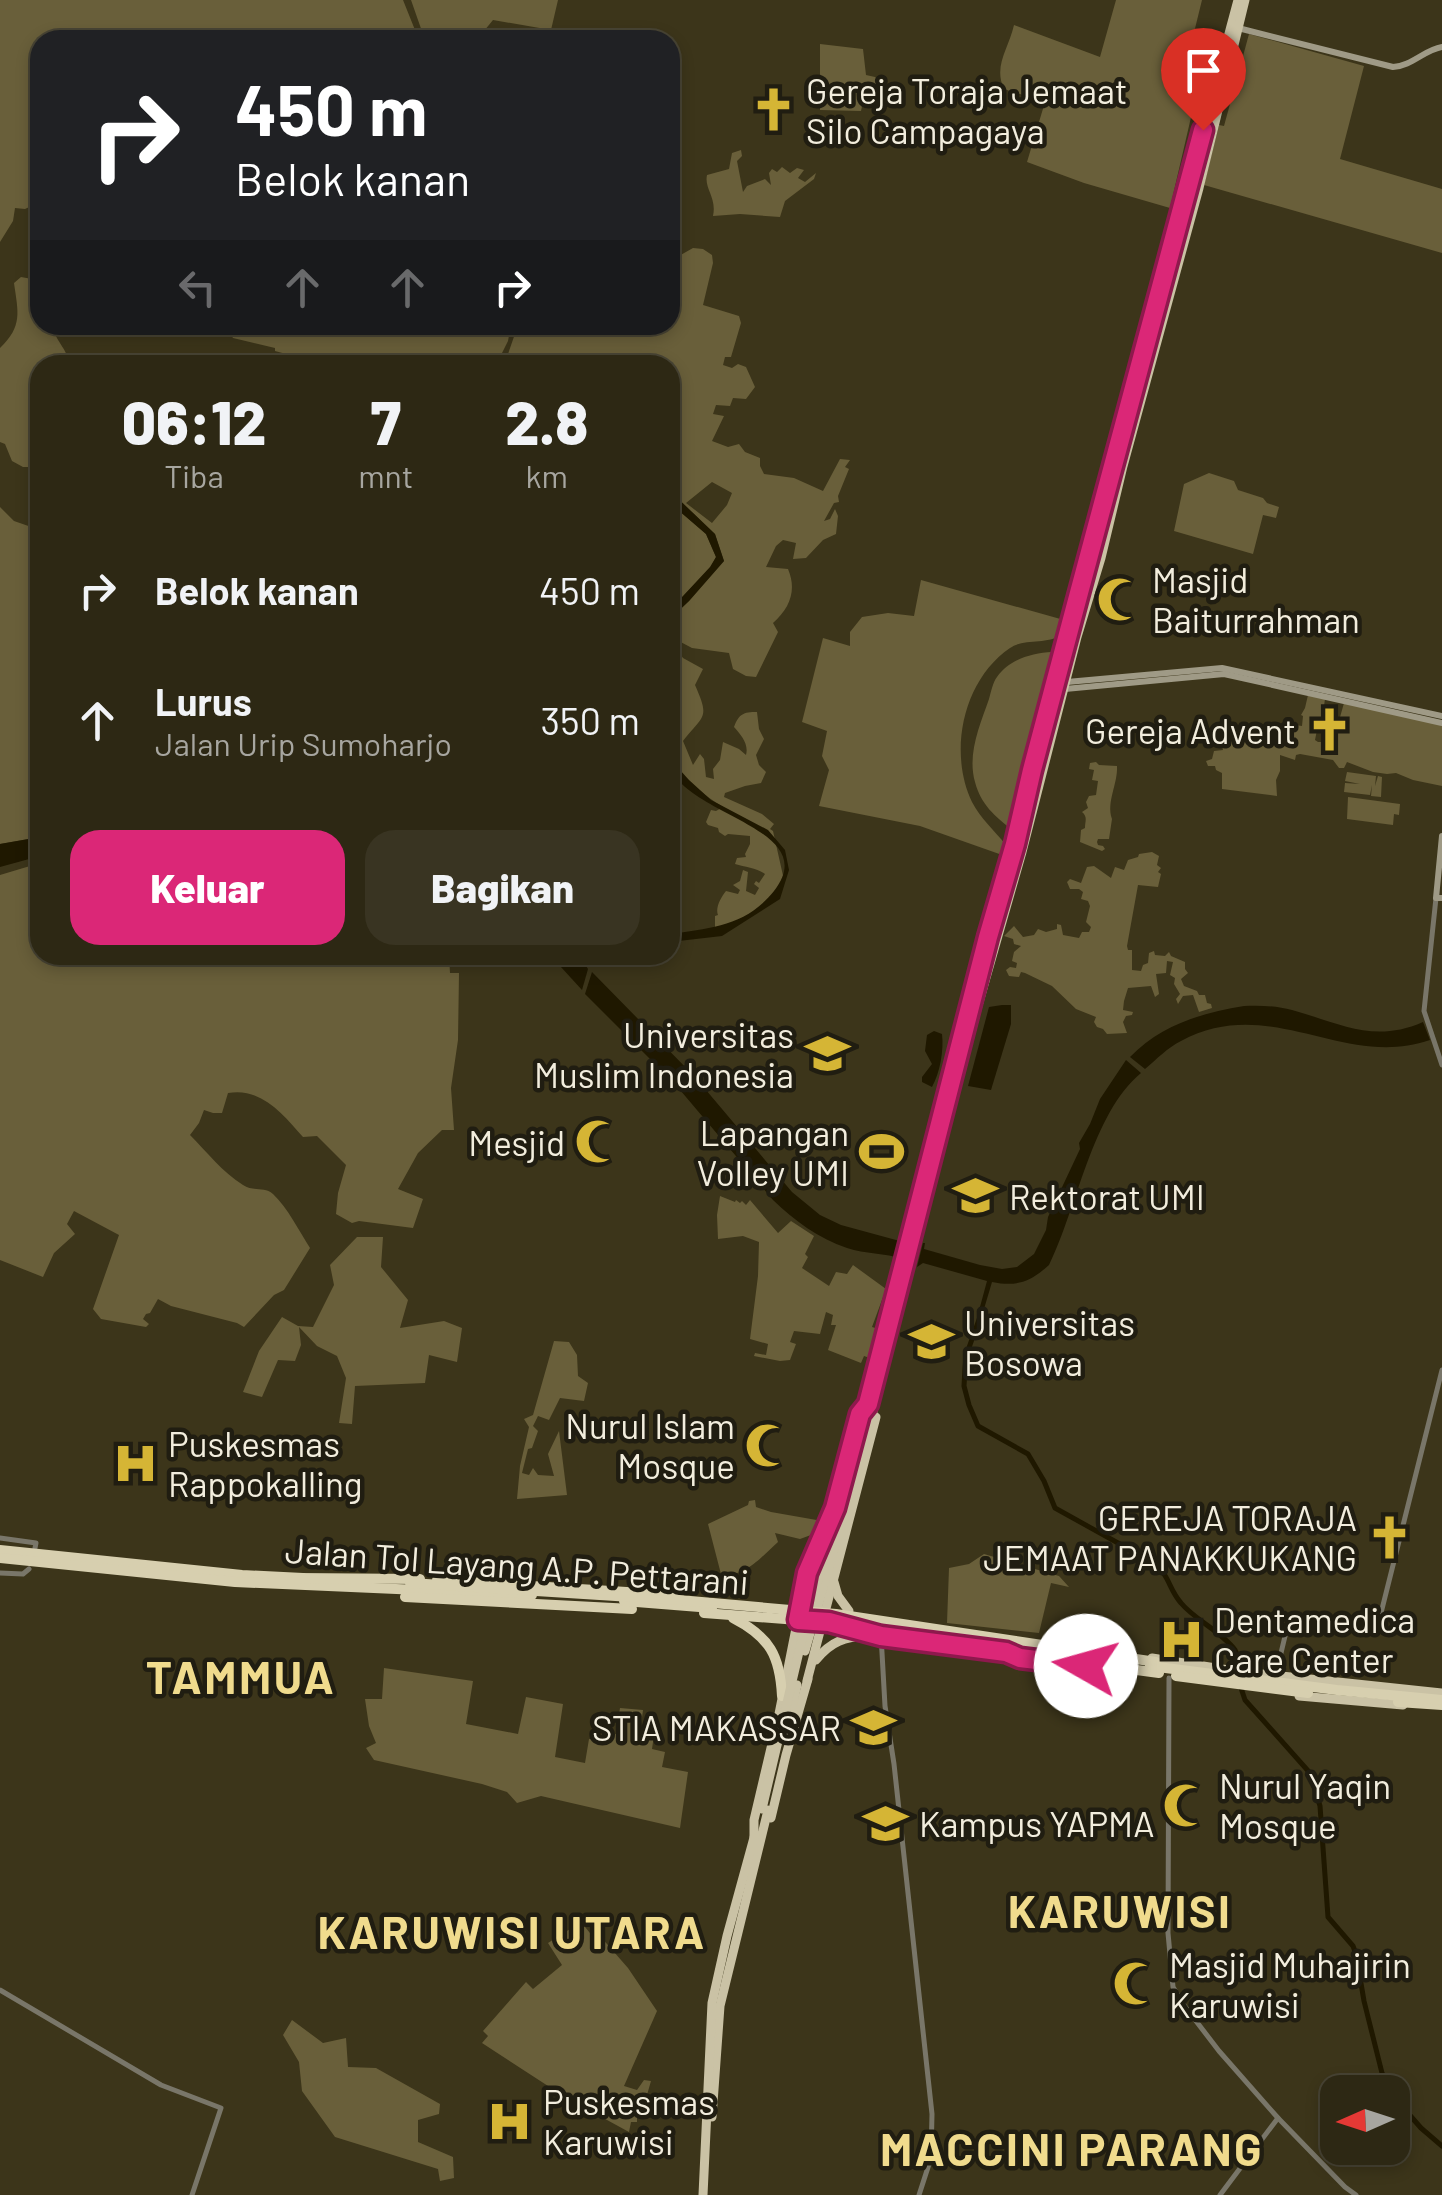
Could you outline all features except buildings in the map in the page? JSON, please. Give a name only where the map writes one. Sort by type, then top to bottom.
[{"type":"highway","points":[[1118,465],[1199,188],[1242,0]]},
{"type":"highway","points":[[983,974],[1066,685],[1118,465],[1242,0]]},
{"type":"highway","points":[[706,2195],[712,2059],[723,1970],[909,1264],[1032,770],[1090,575]]},
{"type":"highway","points":[[758,1837],[754,1820],[807,1573],[840,1491],[860,1414],[871,1404]]},
{"type":"highway","points":[[758,1837],[766,1834],[770,1823],[829,1609],[876,1416],[871,1404]]},
{"type":"highway","points":[[0,1550],[239,1579],[283,1589],[823,1622],[880,1635],[1014,1648],[1049,1643],[1239,1683]]},
{"type":"highway","points":[[0,1558],[239,1579]]},
{"type":"highway","points":[[807,1573],[816,1589],[834,1580]]},
{"type":"highway","points":[[296,1578],[476,1582],[800,1603],[1048,1657],[1203,1681]]},
{"type":"highway","name":"Jalan Tol Layang A.P. Pettarani","points":[[239,1579],[410,1583],[836,1614],[1442,1701]]},
{"type":"highway","name":"Jalan Tol Layang A.P. Pettarani","points":[[239,1579],[280,1585],[555,1596],[800,1615],[1014,1648],[1442,1701]]},
{"type":"highway","points":[[834,1580],[838,1596],[849,1611]]},
{"type":"highway","points":[[727,1615],[762,1638],[774,1652],[780,1666],[782,1696]]},
{"type":"highway","points":[[793,1644],[805,1635],[816,1648]]},
{"type":"highway","points":[[808,1681],[826,1647],[847,1637],[880,1635]]},
{"type":"highway","points":[[1048,1657],[1042,1649],[1043,1644],[1049,1643]]},
{"type":"highway","points":[[1014,1648],[1024,1654],[1198,1680],[1398,1702],[1442,1701]]},
{"type":"highway","points":[[1014,1648],[1020,1658],[1170,1678],[1442,1701]]},
{"type":"highway","points":[[1239,1683],[1249,1672],[1276,1674],[1442,1701]]},
{"type":"main road","points":[[1238,28],[1393,67],[1442,47]]},
{"type":"main road","points":[[1066,685],[1222,668],[1442,719]]},
{"type":"main road","points":[[1439,898],[1442,836]]},
{"type":"street","points":[[1439,898],[1424,1011],[1442,1065]]},
{"type":"street","points":[[1276,1674],[1293,1614],[1376,1629],[1442,1370]]},
{"type":"street","points":[[0,1538],[36,1543],[34,1548]]},
{"type":"street","points":[[0,1573],[16,1575],[30,1569]]},
{"type":"street","points":[[880,1635],[932,2114],[930,2158],[919,2195]]},
{"type":"street","points":[[1170,1678],[1168,1920],[1172,1983],[1183,2004],[1278,2118],[1356,2195]]},
{"type":"street","points":[[0,1990],[161,2085],[222,2108],[192,2195]]},
{"type":"street","points":[[1220,2195],[1278,2118]]},
{"type":"shaded area","points":[[0,0],[403,0],[415,30],[30,30],[30,207],[15,208],[13,221],[0,242]]},
{"type":"shaded area","points":[[411,0],[558,0],[551,30],[493,20],[485,30],[422,30]]},
{"type":"shaded area","points":[[1116,0],[1202,0],[1188,57],[1207,65],[1170,208],[1027,162],[1045,102],[1004,89],[1001,81],[1001,65],[1014,25],[1100,57]]},
{"type":"shaded area","points":[[1249,34],[1364,66],[1340,159],[1442,189],[1442,253],[1204,185]]},
{"type":"shaded area","points":[[820,44],[863,49],[866,75],[881,83],[878,98],[864,97],[861,111],[820,110]]},
{"type":"shaded area","points":[[741,150],[737,161],[743,192],[747,186],[765,179],[771,185],[769,173],[782,167],[790,173],[797,168],[804,170],[798,178],[805,182],[816,173],[814,179],[785,201],[780,217],[713,216],[707,175],[729,169],[732,153]]},
{"type":"shaded area","points":[[693,248],[712,255],[703,305],[739,316],[741,323],[731,357],[725,357],[723,365],[746,367],[755,387],[746,399],[733,398],[730,406],[716,405],[713,414],[724,416],[712,441],[728,447],[739,444],[745,452],[760,458],[764,474],[794,478],[823,491],[840,459],[850,460],[845,467],[849,469],[839,502],[834,503],[824,521],[830,519],[835,509],[836,534],[823,540],[806,558],[793,559],[796,543],[783,540],[766,567],[788,569],[792,591],[788,605],[773,623],[778,632],[756,677],[733,669],[729,653],[692,648],[680,642],[680,610],[724,561],[715,534],[680,501],[680,355],[508,355],[515,335],[680,335],[680,255]],"holes":[[[712,482],[732,493],[712,523],[686,503]]]},
{"type":"shaded area","points":[[21,277],[30,279],[30,335],[56,335],[67,355],[30,355],[30,467],[12,461],[5,444],[0,442],[0,348],[16,325],[14,283]]},
{"type":"shaded area","points":[[231,335],[509,335],[501,355],[286,355],[275,348]]},
{"type":"shaded area","points":[[1209,473],[1234,481],[1238,490],[1279,507],[1276,518],[1263,515],[1253,554],[1174,531],[1184,484]]},
{"type":"shaded area","points":[[680,501],[715,534],[724,561],[680,610],[680,599],[716,557],[706,534],[680,512]]},
{"type":"shaded area","points":[[0,507],[14,521],[30,527],[30,839],[0,844]]},
{"type":"shaded area","points":[[680,512],[706,534],[716,557],[680,600]]},
{"type":"shaded area","points":[[921,580],[1064,620],[1061,635],[1016,645],[994,662],[981,679],[964,718],[961,761],[965,782],[975,808],[1006,845],[1005,856],[920,826],[819,806],[829,770],[822,756],[827,731],[802,722],[823,638],[850,646],[850,632],[862,617],[888,613],[914,616]]},
{"type":"shaded area","points":[[680,654],[703,669],[695,685],[702,716],[683,741],[693,765],[700,754],[704,759],[706,777],[714,779],[713,769],[720,760],[723,742],[746,755],[742,736],[734,727],[745,713],[757,712],[764,739],[756,755],[766,772],[761,783],[725,793],[724,797],[762,814],[774,824],[770,829],[784,880],[767,904],[715,933],[719,903],[726,891],[738,894],[740,890],[733,885],[740,881],[743,870],[748,872],[746,891],[755,895],[759,888],[754,884],[765,874],[735,864],[737,858],[746,857],[750,836],[725,836],[708,825],[711,810],[723,807],[681,773]]},
{"type":"shaded area","points":[[1058,654],[1012,830],[989,809],[978,790],[973,771],[976,740],[993,684],[1002,671],[1022,658]]},
{"type":"shaded area","points":[[1308,695],[1325,699],[1315,740],[1318,742],[1333,742],[1344,703],[1442,725],[1442,786],[1396,773],[1373,772],[1347,762],[1339,768],[1333,760],[1300,754],[1295,760],[1280,755],[1277,796],[1222,789],[1222,773],[1206,761],[1212,759],[1214,751],[1223,750],[1221,743],[1241,732],[1240,722],[1288,729],[1287,724],[1302,726],[1301,715]]},
{"type":"shaded area","points":[[1090,763],[1117,766],[1109,839],[1097,842],[1105,849],[1102,851],[1080,842],[1086,821],[1082,812],[1088,808],[1089,796],[1096,795],[1098,781],[1092,780],[1094,770],[1089,769]]},
{"type":"shaded area","points":[[680,770],[711,800],[768,830],[785,850],[789,870],[780,899],[722,936],[680,941],[680,933],[727,923],[752,912],[774,891],[784,869],[780,850],[764,835],[694,794],[680,781]]},
{"type":"shaded area","points":[[1347,772],[1376,776],[1375,786],[1378,776],[1382,777],[1381,797],[1371,796],[1372,785],[1370,795],[1344,792],[1345,783],[1360,784],[1345,781]]},
{"type":"shaded area","points":[[1348,797],[1400,804],[1399,815],[1394,814],[1393,825],[1347,819]]},
{"type":"shaded area","points":[[30,839],[30,859],[0,867],[0,844]]},
{"type":"shaded area","points":[[1152,852],[1159,856],[1161,874],[1158,887],[1138,885],[1127,946],[1132,950],[1132,970],[1141,971],[1148,963],[1149,953],[1165,956],[1169,952],[1185,962],[1188,973],[1181,979],[1184,986],[1205,995],[1212,1008],[1199,1012],[1193,995],[1183,996],[1178,1004],[1180,994],[1175,978],[1170,975],[1173,962],[1167,961],[1166,973],[1156,974],[1159,994],[1155,997],[1151,986],[1128,988],[1123,1010],[1133,1012],[1123,1022],[1127,1033],[1107,1034],[1097,1027],[1096,1017],[1076,1009],[1052,986],[1021,972],[1019,977],[1009,976],[1006,970],[1016,968],[1017,963],[1012,961],[1014,952],[1021,946],[1004,936],[1014,926],[1023,937],[1034,935],[1038,929],[1057,929],[1057,924],[1061,925],[1063,935],[1079,938],[1091,927],[1086,922],[1090,906],[1081,899],[1083,892],[1070,889],[1067,882],[1070,879],[1081,883],[1087,867],[1094,866],[1111,878],[1115,867],[1124,870],[1128,860]]},
{"type":"shaded area","points":[[30,866],[30,965],[450,965],[450,973],[459,973],[458,1040],[451,1088],[454,1130],[442,1130],[418,1153],[398,1189],[423,1199],[413,1228],[352,1223],[336,1214],[346,1165],[317,1136],[303,1137],[261,1098],[240,1092],[228,1093],[222,1113],[204,1110],[190,1135],[235,1180],[273,1194],[310,1248],[284,1290],[274,1295],[244,1327],[158,1299],[143,1319],[149,1324],[146,1327],[101,1319],[93,1309],[119,1235],[74,1211],[67,1224],[75,1234],[54,1253],[43,1277],[0,1260],[0,875]]},
{"type":"shaded area","points":[[559,965],[585,965],[588,969],[582,990]]},
{"type":"shaded area","points":[[592,972],[695,1077],[792,1192],[820,1215],[841,1225],[907,1243],[903,1259],[836,1244],[781,1208],[675,1084],[585,994]]},
{"type":"shaded area","points":[[1011,1005],[1011,1024],[991,1090],[968,1086],[989,1007]]},
{"type":"shaded area","points":[[1244,1006],[1286,1009],[1372,1031],[1423,1022],[1430,1040],[1398,1047],[1367,1046],[1246,1025],[1214,1028],[1181,1041],[1145,1069],[1130,1057],[1182,1022]]},
{"type":"shaded area","points":[[934,1031],[942,1034],[942,1047],[932,1087],[922,1082],[922,1077],[932,1064],[925,1051],[927,1035]]},
{"type":"shaded area","points":[[1126,1060],[1141,1073],[1124,1090],[1098,1137],[1049,1265],[1023,1282],[992,1282],[981,1319],[977,1318],[987,1281],[923,1263],[917,1267],[923,1243],[924,1249],[1002,1269],[1017,1267],[1034,1254],[1080,1149],[1079,1143],[1100,1099]]},
{"type":"shaded area","points":[[720,1196],[746,1205],[750,1200],[778,1233],[791,1221],[814,1236],[802,1268],[829,1286],[836,1272],[847,1274],[853,1265],[886,1289],[872,1327],[882,1330],[875,1360],[864,1356],[861,1363],[828,1350],[836,1325],[831,1325],[833,1315],[826,1312],[820,1334],[794,1331],[790,1342],[796,1344],[790,1360],[754,1356],[766,1355],[768,1344],[750,1339],[759,1242],[743,1236],[718,1239]]},
{"type":"shaded area","points":[[357,1237],[383,1237],[381,1267],[408,1300],[400,1328],[444,1321],[462,1328],[457,1362],[429,1355],[425,1383],[355,1386],[352,1424],[339,1423],[346,1378],[337,1356],[317,1346],[299,1327],[301,1345],[295,1361],[278,1360],[262,1397],[243,1392],[259,1351],[282,1317],[298,1326],[313,1327],[334,1285],[330,1265]]},
{"type":"shaded area","points":[[554,1341],[569,1342],[577,1355],[578,1376],[588,1383],[584,1401],[560,1398],[549,1420],[538,1416],[533,1426],[538,1431],[522,1473],[529,1475],[533,1468],[538,1475],[554,1476],[548,1454],[559,1431],[567,1495],[517,1499],[529,1427],[524,1419],[533,1415]]},
{"type":"shaded area","points":[[755,1500],[756,1507],[771,1512],[828,1522],[822,1537],[800,1539],[775,1533],[778,1542],[759,1560],[722,1578],[708,1524]]},
{"type":"shaded area","points":[[984,1554],[1059,1576],[1069,1587],[1051,1583],[1039,1633],[947,1623],[949,1568],[969,1564]]},
{"type":"shaded area","points":[[384,1668],[473,1681],[466,1724],[518,1734],[526,1697],[563,1704],[555,1757],[585,1763],[589,1739],[598,1740],[600,1732],[616,1734],[620,1708],[643,1710],[640,1733],[654,1735],[652,1749],[665,1752],[662,1767],[688,1772],[680,1828],[541,1796],[517,1803],[507,1792],[482,1784],[374,1760],[366,1748],[376,1743],[365,1699],[382,1699]]},
{"type":"shaded area","points":[[581,1922],[594,1938],[600,1936],[628,1968],[657,2011],[624,2086],[637,2090],[644,2080],[651,2081],[645,2102],[637,2102],[637,2122],[631,2122],[629,2132],[565,2097],[482,2043],[488,2036],[483,2031],[526,1982],[533,1989],[562,1965],[548,1943]]},
{"type":"shaded area","points":[[292,2020],[323,2043],[346,2038],[348,2067],[376,2068],[440,2104],[439,2114],[418,2120],[418,2142],[453,2157],[454,2178],[440,2181],[438,2169],[335,2137],[302,2091],[299,2062],[283,2035]]},
{"type":"waterway","points":[[981,1314],[966,1356],[964,1386],[978,1426],[1028,1454],[1055,1508],[1154,1563],[1181,1603],[1235,1650],[1240,1674]]},
{"type":"waterway","points":[[1240,1685],[1245,1700],[1310,1773],[1320,1806],[1328,1917],[1356,1954],[1382,2073],[1407,2112],[1442,2146]]},
{"type":"place","name":"Gereja Toraja Jemaat Silo Campagaya","points":[[773,110]]},
{"type":"place","name":"Masjid Baiturrahman","points":[[1119,599]]},
{"type":"place","name":"Gereja Advent","points":[[1329,730]]},
{"type":"place","name":"Universitas Muslim Indonesia","points":[[827,1054]]},
{"type":"place","name":"Mesjid","points":[[598,1142]]},
{"type":"place","name":"Lapangan Volley UMI","points":[[882,1152]]},
{"type":"place","name":"Rektorat UMI","points":[[976,1196]]},
{"type":"place","name":"Universitas Bosowa","points":[[931,1342]]},
{"type":"place","name":"Nurul Islam Mosque","points":[[768,1445]]},
{"type":"place","name":"Puskesmas Rappokalling","points":[[135,1463]]},
{"type":"place","name":"GEREJA TORAJA JEMAAT PANAKKUKANG","points":[[1390,1537]]},
{"type":"place","name":"Dentamedica Care Center","points":[[1181,1639]]},
{"type":"place","name":"STIA MAKASSAR","points":[[874,1727]]},
{"type":"place","name":"Nurul Yaqin Mosque","points":[[1186,1805]]},
{"type":"place","name":"Kampus YAPMA","points":[[886,1823]]},
{"type":"place","name":"Masjid Muhajirin Karuwisi","points":[[1136,1984]]},
{"type":"place","name":"Puskesmas Karuwisi","points":[[510,2121]]},
{"type":"district","name":"TAMMUA","points":[[241,1676]]},
{"type":"district","name":"KARUWISI","points":[[1120,1910]]},
{"type":"district","name":"KARUWISI UTARA","points":[[512,1931]]},
{"type":"district","name":"MACCINI PARANG","points":[[1072,2148]]},
{"type":"route","points":[[1086,1666],[798,1620],[803,1586],[840,1491],[899,1290],[988,937],[1203,130]]}]
